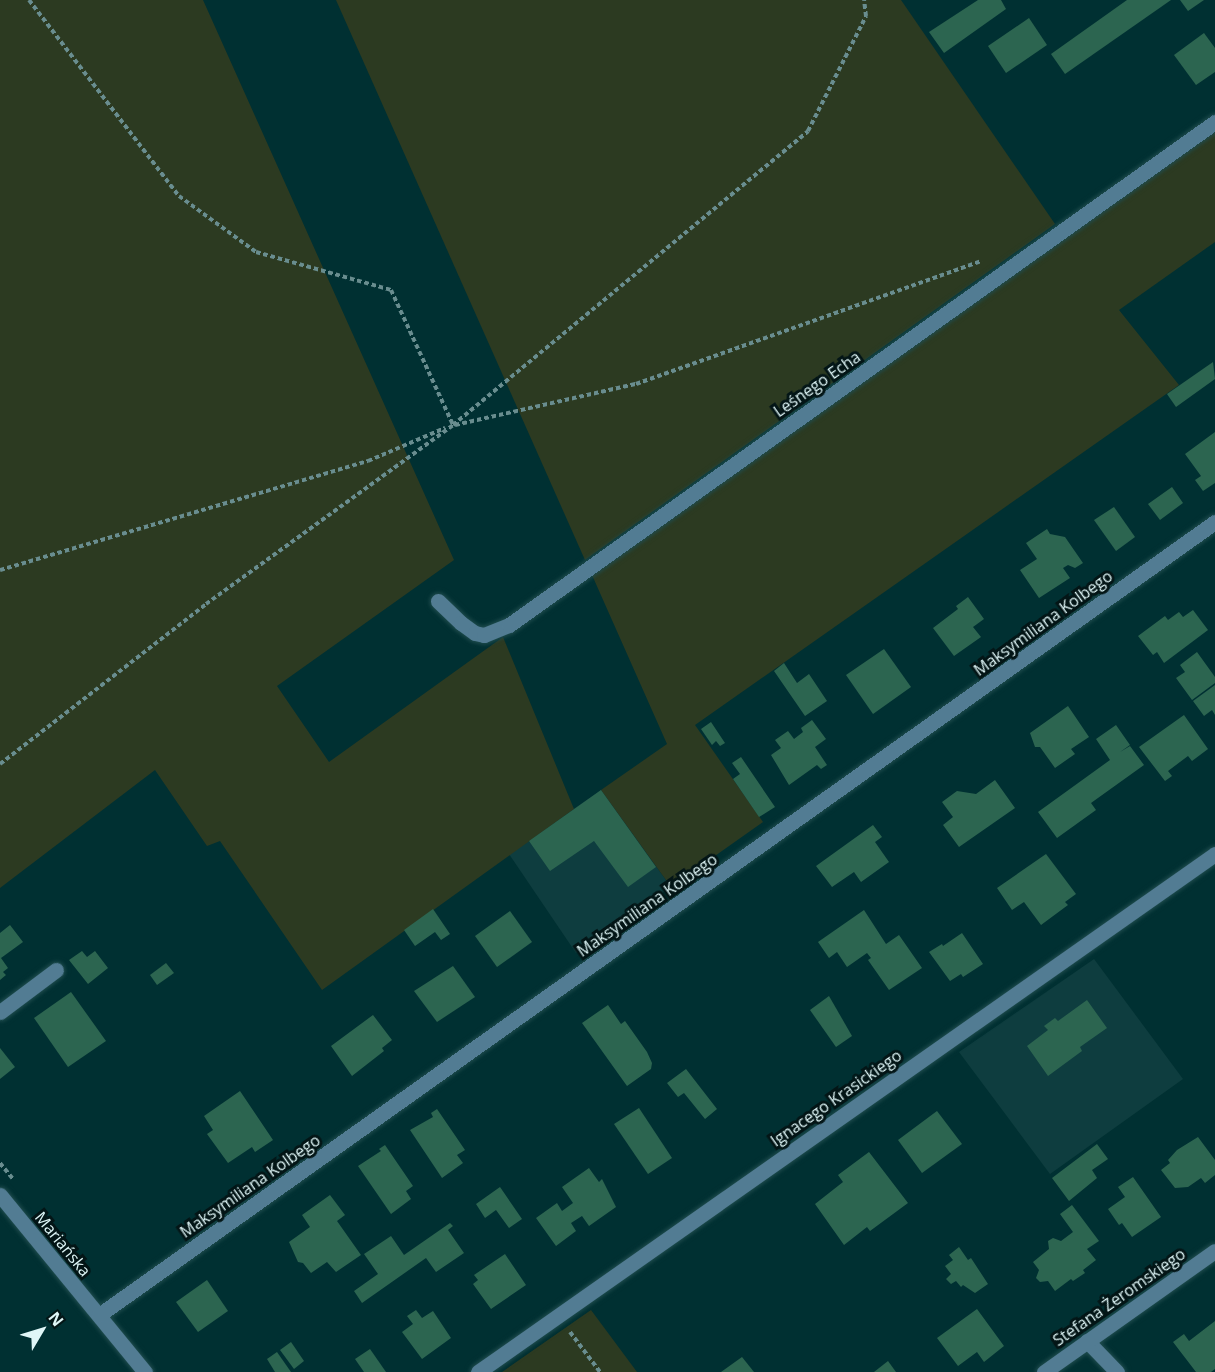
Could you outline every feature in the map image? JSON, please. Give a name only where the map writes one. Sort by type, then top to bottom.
[{"type":"street","name":"Leśnego Echa","points":[[438,601],[461,624],[475,633],[484,635],[509,625],[1215,122]]},
{"type":"street","name":"Maksymiliana Kolbego","points":[[99,1316],[1215,522]]},
{"type":"street","name":"Ignacego Krasickiego","points":[[478,1372],[556,1314],[1215,854]]},
{"type":"street","points":[[0,1012],[56,970]]},
{"type":"street","name":"Mariańska","points":[[1,1199],[145,1372]]},
{"type":"street","name":"Stefana Żeromskiego","points":[[1044,1372],[1215,1251]]},
{"type":"street","points":[[1087,1341],[1117,1372]]},
{"type":"path","points":[[29,0],[179,196],[256,252],[391,290],[453,425]]},
{"type":"path","points":[[0,764],[206,604],[453,425],[808,131],[866,16],[864,0]]},
{"type":"path","points":[[0,570],[368,461],[453,425],[636,384],[992,258]]},
{"type":"path","points":[[556,1314],[600,1372]]},
{"type":"shaded area","points":[[601,790],[671,887],[576,953],[509,854]]},
{"type":"shaded area","points":[[1094,959],[1183,1079],[1050,1174],[959,1052]]},
{"type":"green space","points":[[0,0],[203,0],[454,560],[277,686],[329,762],[503,637],[574,809],[322,990],[220,841],[207,846],[155,770],[0,888]]},
{"type":"green space","points":[[336,0],[901,0],[1055,224],[585,560]]},
{"type":"green space","points":[[1215,130],[1215,242],[1119,310],[1179,385],[695,725],[763,822],[671,887],[601,790],[667,744],[592,575]]},
{"type":"green space","points":[[591,1310],[637,1372],[502,1372]]},
{"type":"building","points":[[978,0],[1001,0],[1006,9],[944,53],[929,32]]},
{"type":"building","points":[[1127,0],[1171,0],[1065,74],[1051,54]]},
{"type":"building","points":[[1180,0],[1204,0],[1188,11]]},
{"type":"building","points":[[1029,18],[1047,45],[1006,73],[988,46]]},
{"type":"building","points":[[1204,33],[1215,48],[1215,72],[1196,85],[1174,55]]},
{"type":"building","points":[[1213,362],[1215,379],[1176,407],[1167,394]]},
{"type":"building","points":[[1215,432],[1215,483],[1203,491],[1195,480],[1201,476],[1185,454]]},
{"type":"building","points":[[1172,487],[1183,503],[1160,520],[1148,504]]},
{"type":"building","points":[[1114,507],[1135,537],[1116,551],[1094,520]]},
{"type":"building","points":[[1047,529],[1050,534],[1065,537],[1083,563],[1075,568],[1068,565],[1063,568],[1070,578],[1039,598],[1020,570],[1037,559],[1026,543]]},
{"type":"building","points":[[968,597],[984,619],[973,627],[981,637],[954,656],[933,628],[958,609],[956,606]]},
{"type":"building","points":[[1193,610],[1208,630],[1164,663],[1157,652],[1153,655],[1138,636],[1165,616],[1168,620],[1179,612],[1183,617]]},
{"type":"building","points":[[884,649],[911,687],[873,714],[846,675]]},
{"type":"building","points":[[1197,652],[1215,677],[1215,683],[1192,700],[1176,678],[1185,672],[1180,665]]},
{"type":"building","points":[[784,663],[797,683],[809,674],[827,701],[805,716],[774,671]]},
{"type":"building","points":[[1215,685],[1215,715],[1212,710],[1204,716],[1193,701]]},
{"type":"building","points":[[1068,706],[1089,737],[1071,749],[1075,754],[1055,768],[1040,747],[1035,747],[1030,733]]},
{"type":"building","points":[[1184,715],[1208,749],[1192,761],[1188,756],[1168,771],[1172,776],[1165,781],[1139,747]]},
{"type":"building","points":[[812,720],[826,739],[815,747],[827,765],[821,769],[817,765],[789,785],[771,755],[781,748],[775,740],[788,731],[794,739],[803,732],[801,728]]},
{"type":"building","points":[[711,722],[725,743],[720,746],[716,741],[712,745],[701,729]]},
{"type":"building","points":[[1116,725],[1130,745],[1120,752],[1130,746],[1144,765],[1091,803],[1096,810],[1057,838],[1038,812],[1110,760],[1096,739]]},
{"type":"building","points":[[741,757],[775,807],[759,817],[733,779],[740,774],[732,763]]},
{"type":"building","points":[[995,780],[1015,808],[959,847],[943,825],[953,817],[942,802],[957,791],[976,794]]},
{"type":"building","points":[[601,790],[656,867],[628,887],[594,841],[550,871],[529,841]]},
{"type":"building","points":[[873,825],[882,837],[875,842],[889,862],[861,882],[854,872],[832,887],[816,866]]},
{"type":"building","points":[[1046,854],[1076,894],[1065,902],[1068,905],[1041,925],[1024,902],[1012,910],[997,888]]},
{"type":"building","points":[[433,909],[450,934],[441,940],[435,932],[415,946],[404,930]]},
{"type":"building","points":[[864,910],[886,944],[899,935],[922,968],[889,990],[868,960],[871,958],[867,953],[847,967],[837,952],[829,958],[818,942]]},
{"type":"building","points":[[510,911],[532,942],[497,967],[475,936]]},
{"type":"building","points":[[10,925],[23,942],[1,958],[8,968],[3,972],[6,975],[0,980],[0,933]]},
{"type":"building","points":[[962,933],[983,964],[963,977],[961,974],[950,981],[929,952]]},
{"type":"building","points":[[82,951],[87,957],[95,951],[108,968],[88,984],[69,960]]},
{"type":"building","points":[[166,963],[174,973],[157,985],[150,975]]},
{"type":"building","points":[[453,966],[475,997],[437,1022],[414,991]]},
{"type":"building","points":[[71,992],[106,1041],[68,1067],[34,1018]]},
{"type":"building","points":[[829,996],[852,1036],[836,1047],[810,1010]]},
{"type":"building","points":[[1087,1000],[1107,1028],[1080,1047],[1082,1051],[1048,1076],[1027,1046],[1048,1030],[1044,1026],[1055,1018],[1058,1021]]},
{"type":"building","points":[[608,1005],[621,1024],[625,1021],[652,1063],[651,1069],[627,1086],[582,1023]]},
{"type":"building","points":[[373,1015],[392,1040],[382,1048],[384,1051],[352,1076],[331,1046]]},
{"type":"building","points":[[0,1048],[15,1067],[0,1079]]},
{"type":"building","points":[[686,1069],[717,1109],[705,1119],[684,1093],[678,1097],[667,1083]]},
{"type":"building","points":[[240,1091],[273,1140],[255,1152],[252,1147],[228,1163],[207,1134],[213,1130],[204,1116]]},
{"type":"building","points":[[639,1108],[672,1158],[648,1174],[614,1124]]},
{"type":"building","points":[[437,1109],[465,1150],[457,1155],[463,1163],[442,1178],[410,1130],[433,1117],[431,1113]]},
{"type":"building","points":[[937,1111],[962,1144],[922,1173],[898,1140]]},
{"type":"building","points":[[1198,1137],[1215,1160],[1215,1175],[1205,1183],[1201,1178],[1188,1187],[1175,1188],[1161,1170],[1170,1163],[1168,1160],[1177,1150]]},
{"type":"building","points":[[1097,1144],[1108,1159],[1092,1170],[1097,1178],[1069,1201],[1052,1178]]},
{"type":"building","points":[[385,1145],[413,1186],[406,1191],[411,1199],[391,1214],[358,1166],[381,1151],[379,1149]]},
{"type":"building","points":[[869,1152],[908,1203],[870,1231],[867,1227],[844,1245],[815,1204],[843,1182],[838,1175]]},
{"type":"building","points":[[589,1168],[599,1182],[602,1179],[616,1207],[589,1226],[582,1216],[571,1223],[576,1231],[556,1246],[536,1218],[557,1203],[562,1211],[573,1203],[562,1187]]},
{"type":"building","points":[[1133,1177],[1161,1217],[1132,1237],[1122,1223],[1119,1225],[1108,1209],[1125,1197],[1118,1187]]},
{"type":"building","points":[[500,1187],[522,1219],[509,1228],[496,1210],[485,1218],[476,1204]]},
{"type":"building","points":[[330,1195],[345,1215],[337,1221],[361,1255],[336,1272],[327,1262],[311,1273],[303,1263],[298,1262],[289,1242],[310,1227],[302,1215]]},
{"type":"building","points":[[1072,1205],[1099,1241],[1087,1249],[1096,1260],[1083,1270],[1085,1273],[1073,1281],[1071,1279],[1055,1291],[1048,1281],[1040,1282],[1036,1278],[1039,1270],[1033,1262],[1049,1249],[1048,1241],[1053,1238],[1061,1241],[1073,1232],[1060,1214]]},
{"type":"building","points":[[450,1223],[453,1226],[448,1230],[464,1253],[436,1272],[426,1258],[362,1303],[354,1291],[378,1274],[364,1254],[391,1236],[404,1255]]},
{"type":"building","points":[[959,1247],[968,1260],[971,1258],[988,1284],[975,1293],[963,1285],[961,1287],[956,1281],[951,1284],[946,1279],[951,1274],[945,1266],[953,1260],[949,1255]]},
{"type":"building","points":[[505,1254],[526,1285],[491,1309],[473,1284],[478,1280],[474,1275]]},
{"type":"building","points":[[207,1280],[228,1311],[198,1332],[176,1302]]},
{"type":"building","points":[[977,1309],[1004,1346],[984,1362],[977,1352],[958,1366],[937,1338]]},
{"type":"building","points":[[416,1310],[422,1318],[433,1311],[451,1338],[422,1359],[402,1332],[413,1324],[407,1316]]},
{"type":"building","points":[[1215,1321],[1215,1369],[1211,1372],[1196,1372],[1173,1342],[1184,1334],[1189,1341]]},
{"type":"building","points":[[291,1342],[304,1361],[294,1369],[280,1350]]},
{"type":"building","points":[[370,1349],[386,1372],[364,1372],[355,1359]]},
{"type":"building","points":[[277,1352],[291,1372],[275,1372],[267,1359]]},
{"type":"building","points":[[742,1357],[754,1372],[721,1372]]},
{"type":"building","points":[[888,1361],[896,1372],[874,1372]]}]
